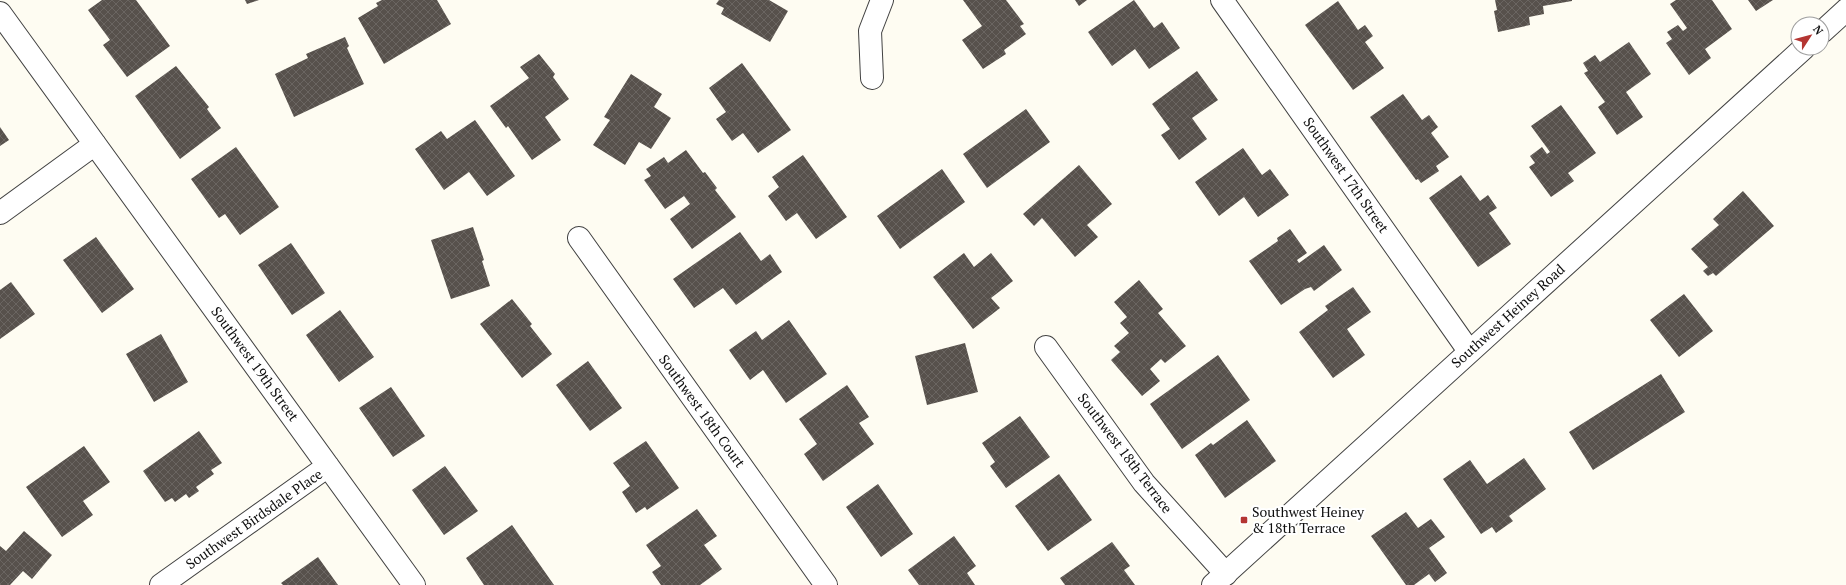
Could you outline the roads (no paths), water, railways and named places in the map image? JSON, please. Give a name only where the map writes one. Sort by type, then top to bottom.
[{"type":"street","points":[[872,78],[870,31],[882,0]]},
{"type":"street","name":"Southwest 17th Street","points":[[1222,0],[1470,351]]},
{"type":"street","points":[[1830,25],[1846,10]]},
{"type":"street","name":"Southwest 19th Street","points":[[0,13],[414,585]]},
{"type":"street","name":"Southwest Heiney Road","points":[[1219,579],[1795,56]]},
{"type":"street","points":[[0,213],[95,144]]},
{"type":"street","name":"Southwest 18th Court","points":[[578,238],[826,585]]},
{"type":"street","name":"Southwest 18th Terrace","points":[[1046,347],[1144,483],[1219,579]]},
{"type":"street","name":"Southwest Birdsdale Place","points":[[161,585],[328,466]]},
{"type":"place","name":"Southwest Heiney & 18th Terrace","points":[[1244,520]]}]
